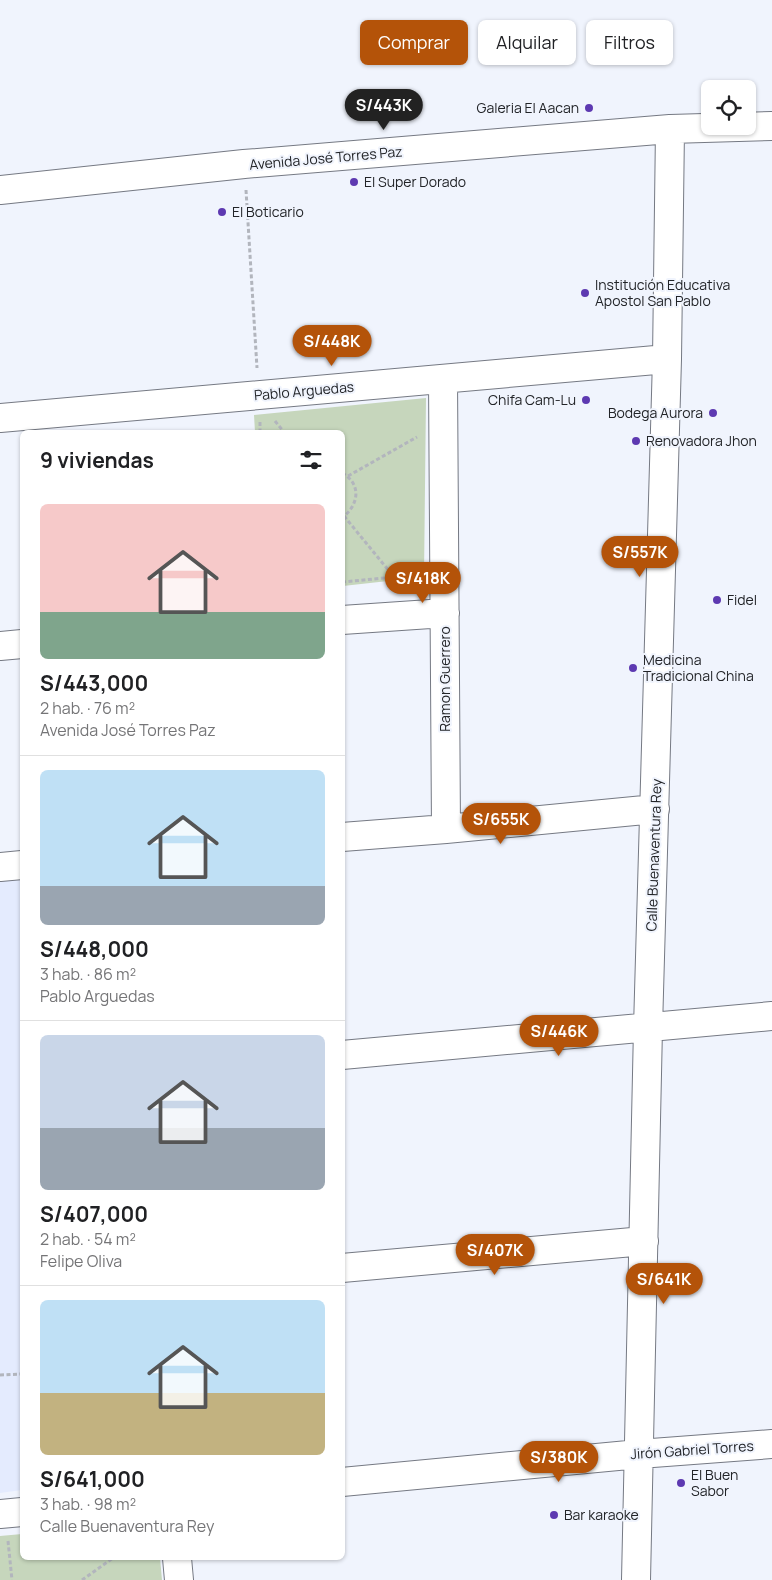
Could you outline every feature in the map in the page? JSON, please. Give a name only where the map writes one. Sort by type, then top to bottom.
[{"type":"street","name":"Avenida José Torres Paz","points":[[0,190],[244,164],[670,129],[772,126]]},
{"type":"street","name":"Calle Buenaventura Rey","points":[[636,1580],[648,1028],[667,359],[670,129]]},
{"type":"street","name":"Pablo Arguedas","points":[[0,418],[259,406],[443,379],[667,359]]},
{"type":"street","name":"Ramon Guerrero","points":[[443,379],[446,829]]},
{"type":"street","points":[[345,620],[445,613]]},
{"type":"street","points":[[0,646],[20,644]]},
{"type":"street","points":[[345,837],[655,809]]},
{"type":"street","points":[[0,867],[20,864]]},
{"type":"street","points":[[345,1055],[772,1016]]},
{"type":"street","points":[[345,1268],[644,1241]]},
{"type":"street","name":"Jirón Gabriel Torres","points":[[345,1482],[639,1454],[772,1444]]},
{"type":"street","points":[[0,1514],[20,1512]]},
{"type":"street","points":[[177,1560],[179,1580]]},
{"type":"path","points":[[244,164],[260,430]]},
{"type":"path","points":[[259,406],[272,416],[282,430]]},
{"type":"path","points":[[348,476],[419,435],[419,445]]},
{"type":"path","points":[[345,474],[354,484],[356,494],[355,504],[345,516]]},
{"type":"path","points":[[345,519],[394,577]]},
{"type":"path","points":[[345,582],[418,574]]},
{"type":"path","points":[[0,1375],[20,1374]]},
{"type":"path","points":[[8,1540],[12,1580]]},
{"type":"path","points":[[82,1580],[110,1560]]},
{"type":"shaded area","points":[[20,878],[20,1490],[0,1493],[0,880]]},
{"type":"green space","points":[[426,398],[424,577],[345,586],[345,430],[255,430],[254,415]]},
{"type":"green space","points":[[20,1534],[20,1560],[160,1560],[162,1580],[0,1580],[0,1536]]},
{"type":"place","name":"Galeria El Aacan","points":[[589,108]]},
{"type":"place","name":"El Super Dorado","points":[[354,182]]},
{"type":"place","name":"El Boticario","points":[[222,212]]},
{"type":"place","name":"Institución Educativa Apostol San Pablo","points":[[585,293]]},
{"type":"place","name":"Chifa Cam-Lu","points":[[586,400]]},
{"type":"place","name":"Bodega Aurora","points":[[713,413]]},
{"type":"place","name":"Renovadora Jhon","points":[[636,441]]},
{"type":"place","name":"Fidel","points":[[717,600]]},
{"type":"place","name":"Medicina Tradicional China","points":[[633,668]]},
{"type":"place","name":"El Buen Sabor","points":[[681,1483]]},
{"type":"place","name":"Bar karaoke","points":[[554,1515]]}]
